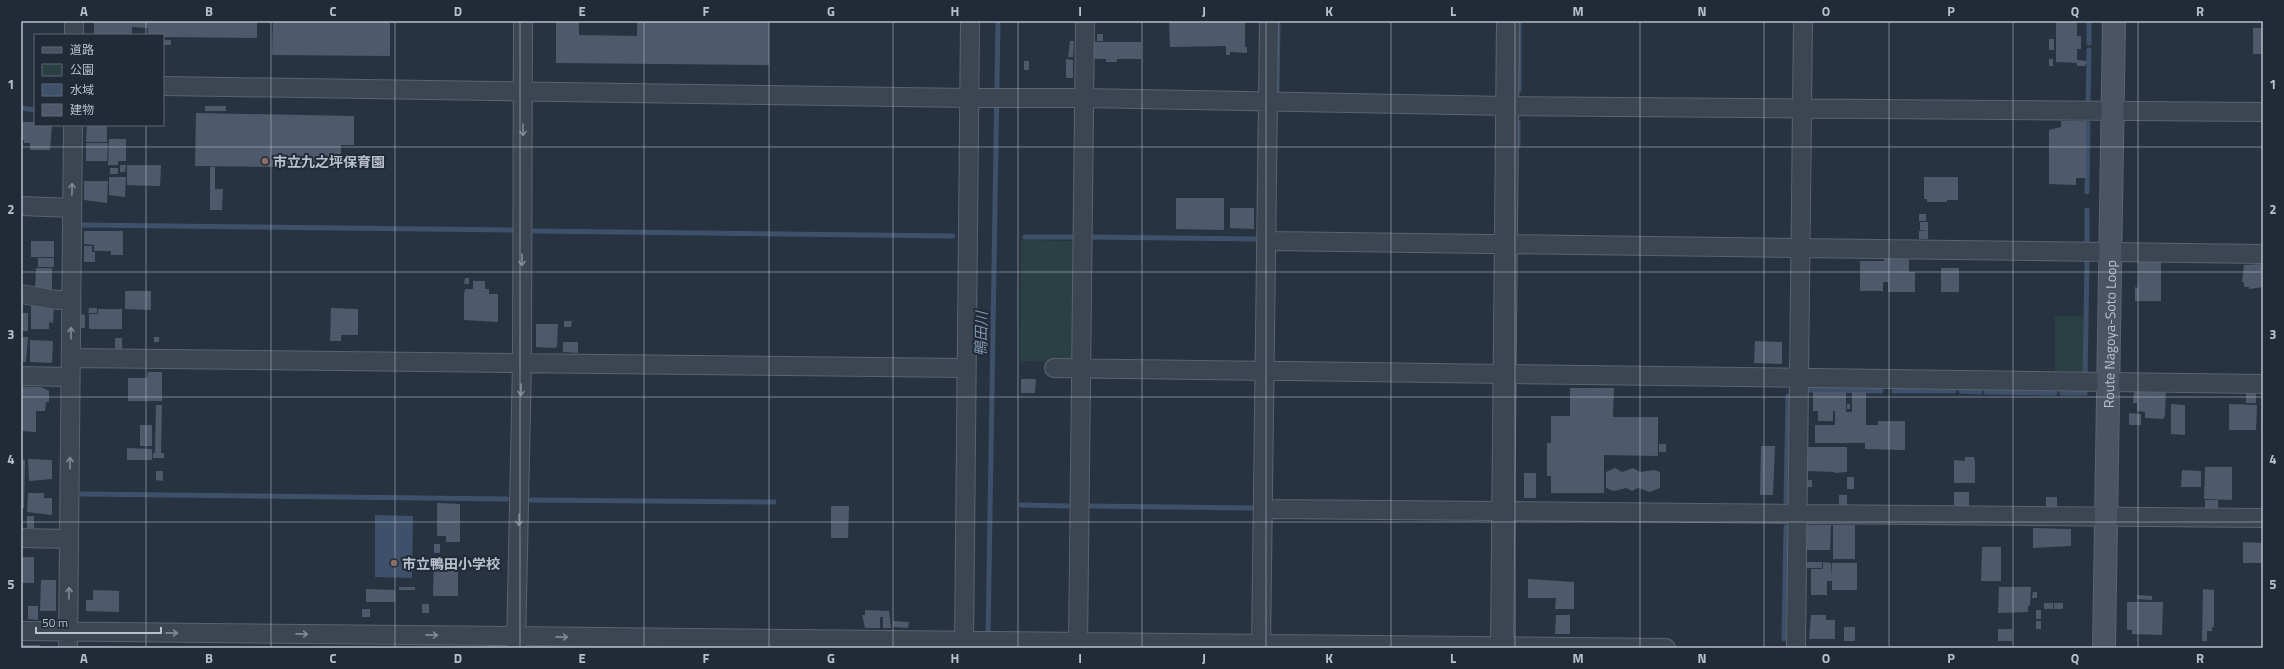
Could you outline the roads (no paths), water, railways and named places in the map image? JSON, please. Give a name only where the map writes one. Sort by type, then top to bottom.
[{"type":"main road","name":"Route Nagoya-Soto Loop","points":[[2104,648],[2114,21]]},
{"type":"street","points":[[74,21],[74,34]]},
{"type":"street","points":[[516,642],[522,363],[523,21]]},
{"type":"street","points":[[967,644],[966,368],[974,98],[970,21]]},
{"type":"street","points":[[1078,644],[1085,21]]},
{"type":"street","points":[[1261,645],[1269,21]]},
{"type":"street","points":[[1502,647],[1508,21]]},
{"type":"street","points":[[1796,648],[1804,21]]},
{"type":"street","points":[[164,86],[974,98],[1084,98],[1508,106],[2263,112]]},
{"type":"street","points":[[68,640],[73,126]]},
{"type":"street","points":[[21,206],[72,208]]},
{"type":"street","points":[[1266,241],[2263,254]]},
{"type":"street","points":[[21,294],[57,300],[71,299]]},
{"type":"street","points":[[71,358],[966,368]]},
{"type":"street","points":[[1054,368],[2263,384]]},
{"type":"street","points":[[21,376],[70,377]]},
{"type":"street","points":[[1263,509],[1798,512],[2263,518]]},
{"type":"street","points":[[21,538],[69,539]]},
{"type":"street","points":[[21,631],[68,640],[967,644],[1006,641],[1078,644],[1666,648]]},
{"type":"water","points":[[375,515],[413,516],[412,578],[375,577]]},
{"type":"waterway","name":"鴨田川","points":[[988,638],[998,21]]},
{"type":"waterway","points":[[1277,91],[1278,21]]},
{"type":"waterway","points":[[1519,21],[1519,90]]},
{"type":"waterway","points":[[2089,21],[2089,43]]},
{"type":"waterway","points":[[2088,105],[2089,50]]},
{"type":"waterway","points":[[21,108],[34,110]]},
{"type":"waterway","points":[[1518,122],[1518,145]]},
{"type":"waterway","points":[[2087,192],[2088,123]]},
{"type":"waterway","points":[[2087,210],[2087,245]]},
{"type":"waterway","points":[[82,225],[511,230]]},
{"type":"waterway","points":[[534,231],[953,236]]},
{"type":"waterway","points":[[1025,237],[1072,237]]},
{"type":"waterway","points":[[1091,237],[1256,239]]},
{"type":"waterway","points":[[2085,378],[2087,261]]},
{"type":"waterway","points":[[1807,390],[1881,391]]},
{"type":"waterway","points":[[1894,391],[1954,391]]},
{"type":"waterway","points":[[1961,391],[1980,392]]},
{"type":"waterway","points":[[1986,392],[2055,393]]},
{"type":"waterway","points":[[2062,393],[2085,393]]},
{"type":"waterway","points":[[1786,502],[1788,396]]},
{"type":"waterway","points":[[82,494],[507,499]]},
{"type":"waterway","points":[[531,500],[774,502]]},
{"type":"waterway","points":[[1021,505],[1068,506]]},
{"type":"waterway","points":[[1089,506],[1253,508]]},
{"type":"waterway","points":[[1784,639],[1786,527]]},
{"type":"waterway","points":[[491,645],[497,645],[500,648]]},
{"type":"place","name":"市立九之坪保育園","points":[[265,161]]},
{"type":"place","name":"市立鴨田小学校","points":[[394,563]]}]
